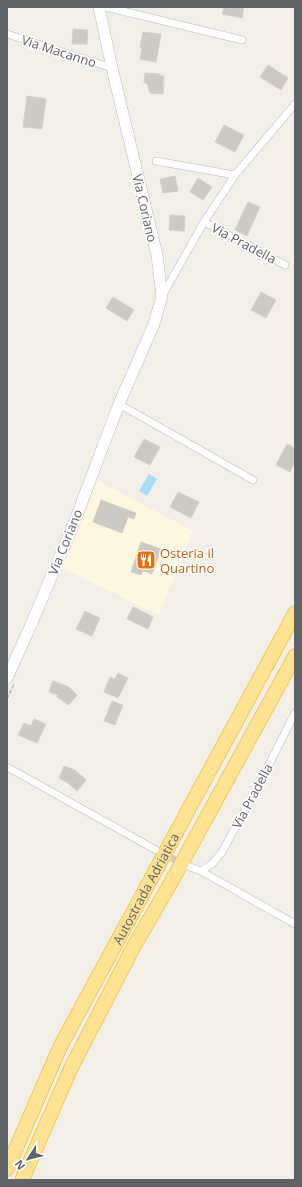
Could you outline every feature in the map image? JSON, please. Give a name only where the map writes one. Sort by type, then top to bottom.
[{"type":"highway","name":"Autostrada Adriatica","points":[[7,1169],[61,1044],[295,613]]},
{"type":"highway","name":"Autostrada Adriatica","points":[[22,1180],[71,1068],[134,946],[295,656]]},
{"type":"main road","name":"Via Coriano","points":[[7,678],[74,523],[120,404],[154,324],[162,296],[157,255],[112,68],[99,7]]},
{"type":"street","points":[[106,7],[242,40]]},
{"type":"street","name":"Via Macanno","points":[[7,34],[112,68]]},
{"type":"street","name":"Via Pradella","points":[[162,296],[204,222],[235,175],[295,104]]},
{"type":"street","points":[[156,161],[235,175]]},
{"type":"street","name":"Via Pradella","points":[[204,222],[285,265]]},
{"type":"street","points":[[120,404],[253,480]]},
{"type":"street","name":"Via Pradella","points":[[201,871],[212,864],[222,852],[256,790],[295,713]]},
{"type":"street","points":[[7,767],[156,850]]},
{"type":"street","points":[[187,866],[201,871],[295,924]]},
{"type":"shaded area","points":[[97,480],[193,531],[159,615],[62,568]]},
{"type":"water","points":[[149,474],[157,479],[147,496],[139,491]]},
{"type":"building","points":[[224,7],[244,7],[242,18],[222,14]]},
{"type":"building","points":[[73,29],[88,30],[87,44],[72,44]]},
{"type":"building","points":[[143,32],[161,34],[156,62],[140,59],[142,48],[140,48]]},
{"type":"building","points":[[268,65],[288,78],[281,90],[260,77]]},
{"type":"building","points":[[145,73],[160,74],[160,76],[164,76],[163,94],[150,93],[147,83],[144,83]]},
{"type":"building","points":[[27,96],[46,99],[42,129],[23,127]]},
{"type":"building","points":[[224,125],[244,135],[235,152],[215,142]]},
{"type":"building","points":[[175,176],[178,191],[163,193],[160,179]]},
{"type":"building","points":[[198,178],[212,187],[203,200],[190,192]]},
{"type":"building","points":[[248,202],[260,207],[247,236],[235,230]]},
{"type":"building","points":[[170,215],[185,216],[184,231],[169,230]]},
{"type":"building","points":[[261,292],[276,300],[266,318],[251,310]]},
{"type":"building","points":[[113,297],[134,310],[127,321],[106,308]]},
{"type":"building","points":[[144,439],[160,447],[150,465],[134,457]]},
{"type":"building","points":[[287,444],[295,448],[295,462],[290,472],[276,465]]},
{"type":"building","points":[[178,492],[199,502],[191,518],[170,507]]},
{"type":"building","points":[[101,500],[136,513],[134,519],[128,517],[122,533],[93,522]]},
{"type":"building","name":"Osteria il Quartino","points":[[141,542],[161,549],[152,574],[143,571],[141,575],[131,572]]},
{"type":"building","points":[[133,607],[153,617],[148,629],[127,619]]},
{"type":"building","points":[[85,611],[100,618],[92,636],[76,629]]},
{"type":"building","points":[[118,673],[128,678],[118,698],[104,692],[110,677],[115,679]]},
{"type":"building","points":[[53,681],[69,687],[77,695],[69,705],[57,697],[58,695],[49,692]]},
{"type":"building","points":[[112,701],[123,705],[115,725],[104,721]]},
{"type":"building","points":[[34,719],[46,724],[37,743],[18,735],[24,723],[31,726]]},
{"type":"building","points":[[64,766],[75,770],[86,780],[77,791],[68,783],[59,778]]},
{"type":"tunnel","points":[[162,853],[183,864]]},
{"type":"place","name":"Osteria il Quartino","points":[[146,560]]}]
